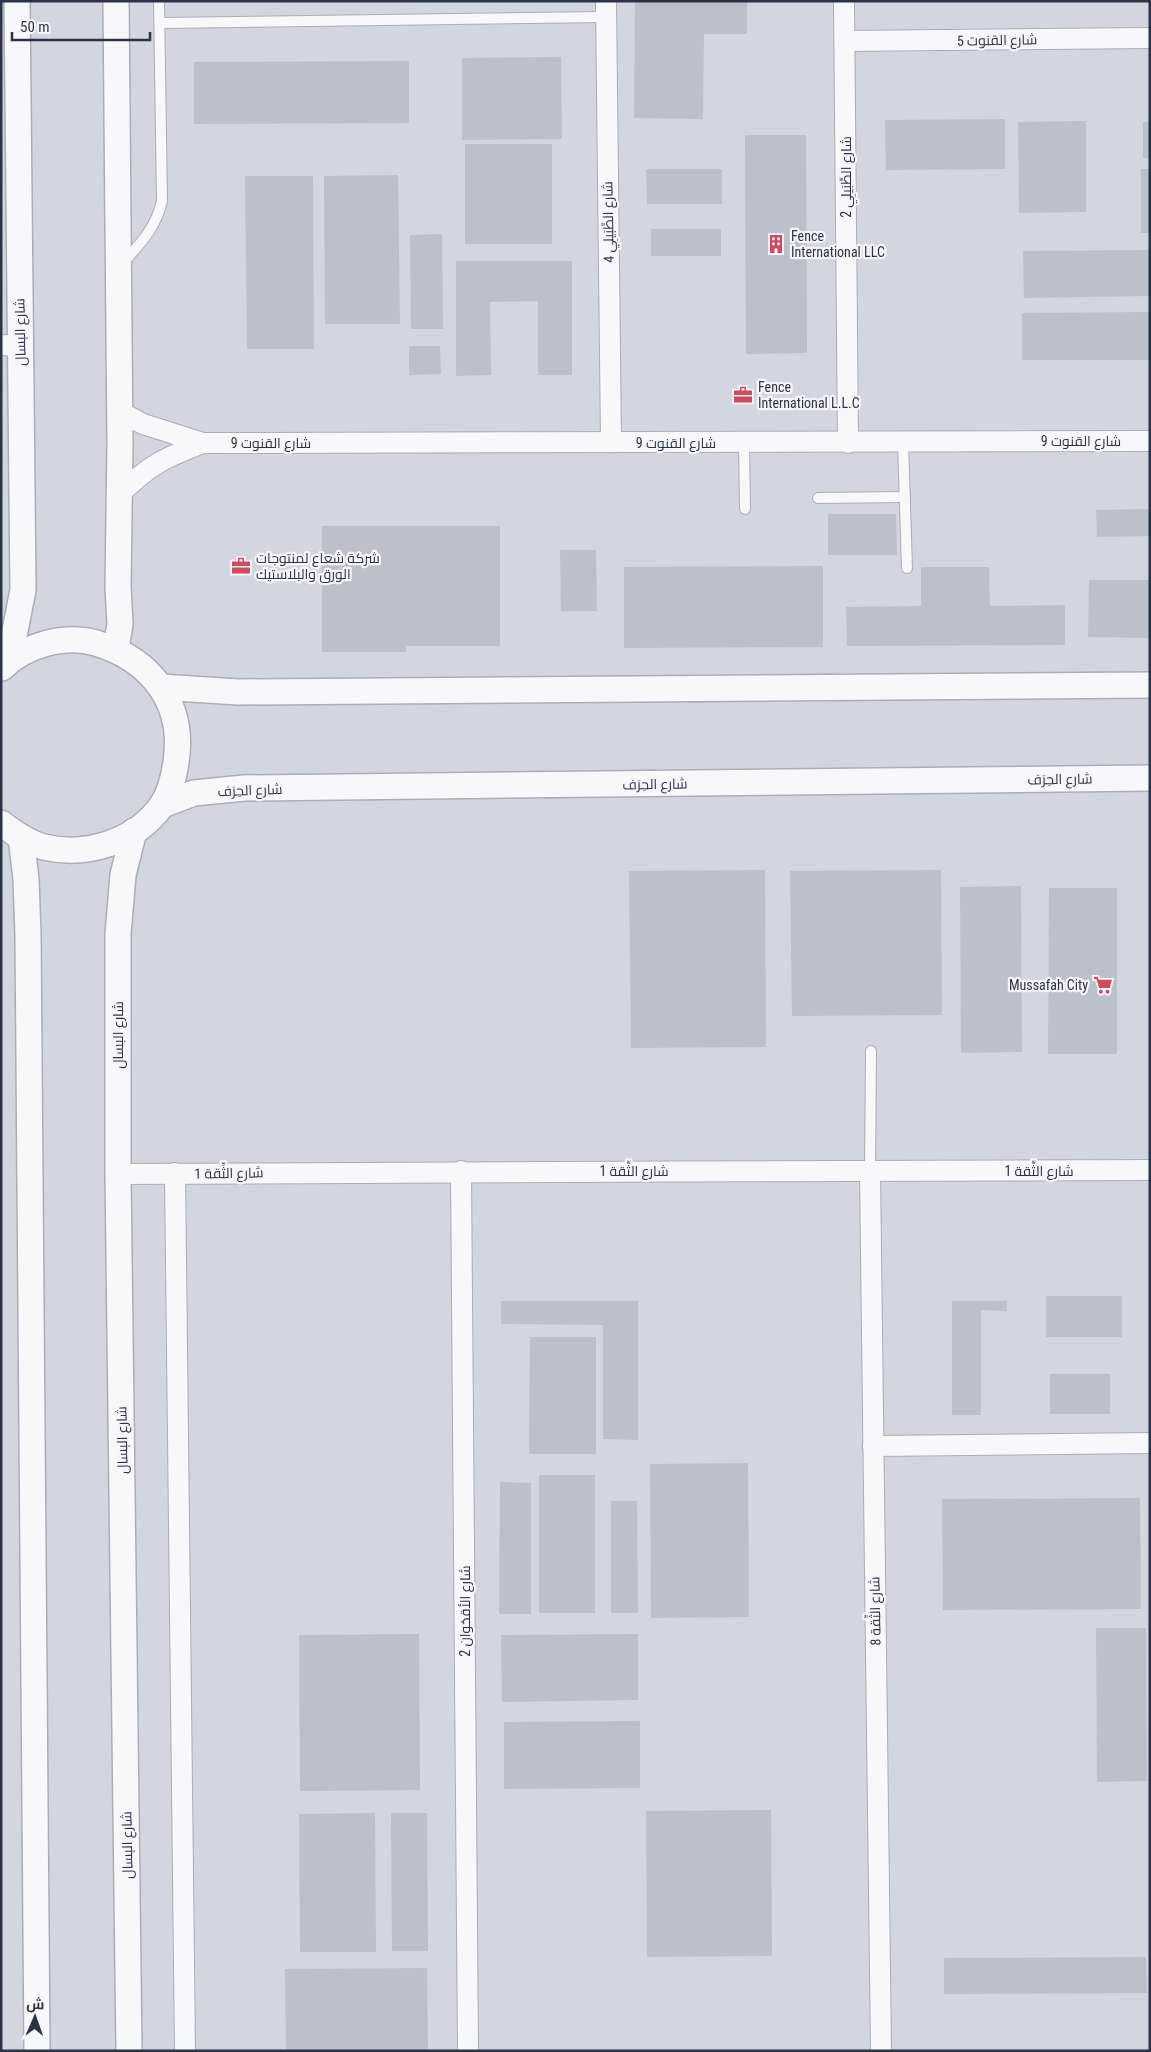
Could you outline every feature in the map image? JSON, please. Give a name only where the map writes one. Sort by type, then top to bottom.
[{"type":"street","name":"شارع البسال","points":[[5,664],[23,590],[11,346],[17,1]]},
{"type":"street","points":[[116,1],[119,411],[118,587],[120,624],[116,649]]},
{"type":"street","name":"شارع الطِّبَيلِي 2","points":[[844,1],[848,443]]},
{"type":"street","name":"شارع الطِّبَيلِي 4","points":[[606,9],[611,442]]},
{"type":"street","name":"شارع القنوت 5","points":[[845,41],[1150,38]]},
{"type":"street","name":"شارع القنوت 9","points":[[119,411],[143,424],[203,443],[1150,441]]},
{"type":"street","name":"شارع القنوت 9","points":[[119,495],[140,474],[167,456],[203,443]]},
{"type":"street","points":[[5,664],[34,647],[61,640],[89,641],[116,649],[133,659],[161,687],[174,715],[178,746],[174,776],[162,805],[134,831],[113,843],[90,849],[66,850],[42,846],[11,830]]},
{"type":"street","points":[[161,687],[248,692],[1150,685]]},
{"type":"street","name":"شارع الحِرَف","points":[[162,805],[194,793],[244,788],[1150,778]]},
{"type":"street","points":[[11,830],[26,879],[28,935],[37,2051]]},
{"type":"street","name":"شارع البسال","points":[[130,2051],[118,1174],[118,934],[123,875],[134,831]]},
{"type":"street","name":"شارع الثِّقة 1","points":[[118,1174],[461,1171],[870,1172],[1150,1170]]},
{"type":"street","name":"شارع الأقحُوان 2","points":[[461,1171],[468,2051]]},
{"type":"street","name":"شارع الثِّقة 8","points":[[870,1172],[881,2051]]},
{"type":"street","points":[[175,1174],[185,2051]]},
{"type":"street","points":[[873,1446],[1150,1443]]},
{"type":"lane","points":[[118,269],[151,231],[156,222],[162,201],[159,1]]},
{"type":"lane","points":[[160,23],[606,9]]},
{"type":"lane","points":[[903,442],[907,568]]},
{"type":"lane","points":[[744,443],[745,509]]},
{"type":"lane","points":[[818,498],[905,497]]},
{"type":"lane","points":[[870,1172],[871,1051]]},
{"type":"shaded area","points":[[1,1],[1150,1],[1150,2051],[1,2051]]},
{"type":"building","points":[[635,1],[747,1],[747,34],[704,34],[703,119],[634,118]]},
{"type":"building","points":[[561,57],[562,139],[462,140],[462,58]]},
{"type":"building","points":[[409,61],[409,123],[194,124],[194,62]]},
{"type":"building","points":[[1005,119],[1005,169],[886,170],[885,120]]},
{"type":"building","points":[[1086,121],[1086,212],[1019,213],[1018,122]]},
{"type":"building","points":[[1143,122],[1150,122],[1150,158],[1143,158]]},
{"type":"building","name":"Fence International LLC","points":[[745,135],[806,135],[807,353],[746,354]]},
{"type":"building","points":[[465,144],[552,144],[552,244],[465,244]]},
{"type":"building","points":[[646,169],[722,169],[722,204],[647,204]]},
{"type":"building","points":[[1141,169],[1150,169],[1150,233],[1141,233]]},
{"type":"building","points":[[398,175],[400,324],[325,324],[324,176]]},
{"type":"building","points":[[245,176],[313,176],[314,349],[247,349]]},
{"type":"building","points":[[651,229],[721,229],[721,256],[651,256]]},
{"type":"building","points":[[442,234],[443,329],[411,329],[410,235]]},
{"type":"building","points":[[1150,250],[1150,296],[1024,298],[1023,251]]},
{"type":"building","points":[[456,261],[572,261],[572,375],[538,375],[538,301],[490,302],[491,375],[456,376]]},
{"type":"building","points":[[1150,312],[1150,360],[1022,360],[1022,313]]},
{"type":"building","points":[[409,346],[440,346],[441,374],[409,375]]},
{"type":"building","points":[[1150,509],[1150,536],[1097,537],[1096,510]]},
{"type":"building","points":[[828,514],[896,514],[897,555],[828,555]]},
{"type":"building","points":[[322,526],[500,526],[500,646],[406,646],[406,652],[322,652]]},
{"type":"building","points":[[560,550],[596,550],[597,611],[561,611]]},
{"type":"building","points":[[823,566],[823,647],[624,648],[624,567]]},
{"type":"building","points":[[921,567],[989,567],[990,606],[1065,605],[1065,645],[847,646],[846,607],[921,606]]},
{"type":"building","points":[[1089,580],[1150,580],[1150,638],[1088,637]]},
{"type":"building","points":[[765,870],[766,1047],[631,1048],[629,871]]},
{"type":"building","points":[[941,870],[942,1015],[792,1016],[790,871]]},
{"type":"building","points":[[1021,886],[1022,1052],[961,1053],[960,887]]},
{"type":"building","points":[[1049,888],[1117,888],[1117,1054],[1048,1054]]},
{"type":"building","points":[[1046,1296],[1122,1296],[1122,1337],[1046,1337]]},
{"type":"building","points":[[501,1301],[638,1301],[638,1440],[603,1439],[603,1325],[501,1324]]},
{"type":"building","points":[[952,1301],[1007,1301],[1007,1311],[981,1310],[981,1415],[952,1415]]},
{"type":"building","points":[[530,1337],[596,1337],[596,1454],[529,1454]]},
{"type":"building","points":[[1050,1374],[1110,1374],[1110,1414],[1050,1414]]},
{"type":"building","points":[[748,1463],[749,1617],[651,1618],[650,1464]]},
{"type":"building","points":[[539,1475],[595,1475],[595,1613],[539,1613]]},
{"type":"building","points":[[500,1482],[531,1483],[531,1614],[499,1614]]},
{"type":"building","points":[[1140,1498],[1141,1609],[943,1610],[942,1499]]},
{"type":"building","points":[[611,1501],[637,1501],[638,1613],[611,1613]]},
{"type":"building","points":[[1096,1628],[1146,1628],[1147,1781],[1097,1782]]},
{"type":"building","points":[[419,1634],[420,1790],[300,1791],[299,1635]]},
{"type":"building","points":[[638,1634],[638,1700],[502,1702],[501,1635]]},
{"type":"building","points":[[640,1721],[640,1788],[504,1789],[504,1722]]},
{"type":"building","points":[[771,1810],[772,1956],[647,1957],[646,1811]]},
{"type":"building","points":[[375,1813],[376,1952],[300,1952],[299,1814]]},
{"type":"building","points":[[391,1813],[427,1813],[428,1951],[392,1951]]},
{"type":"building","points":[[1146,1957],[1147,1993],[944,1994],[944,1958]]},
{"type":"building","points":[[427,1968],[428,2051],[286,2051],[285,1969]]},
{"type":"place","name":"Fence International LLC","points":[[776,244]]},
{"type":"place","name":"Fence International L.L.C","points":[[743,395]]},
{"type":"place","name":"شركة شعاع لمنتوجات الورق والبلاستيك","points":[[241,566]]},
{"type":"place","name":"Mussafah City","points":[[1103,985]]}]
